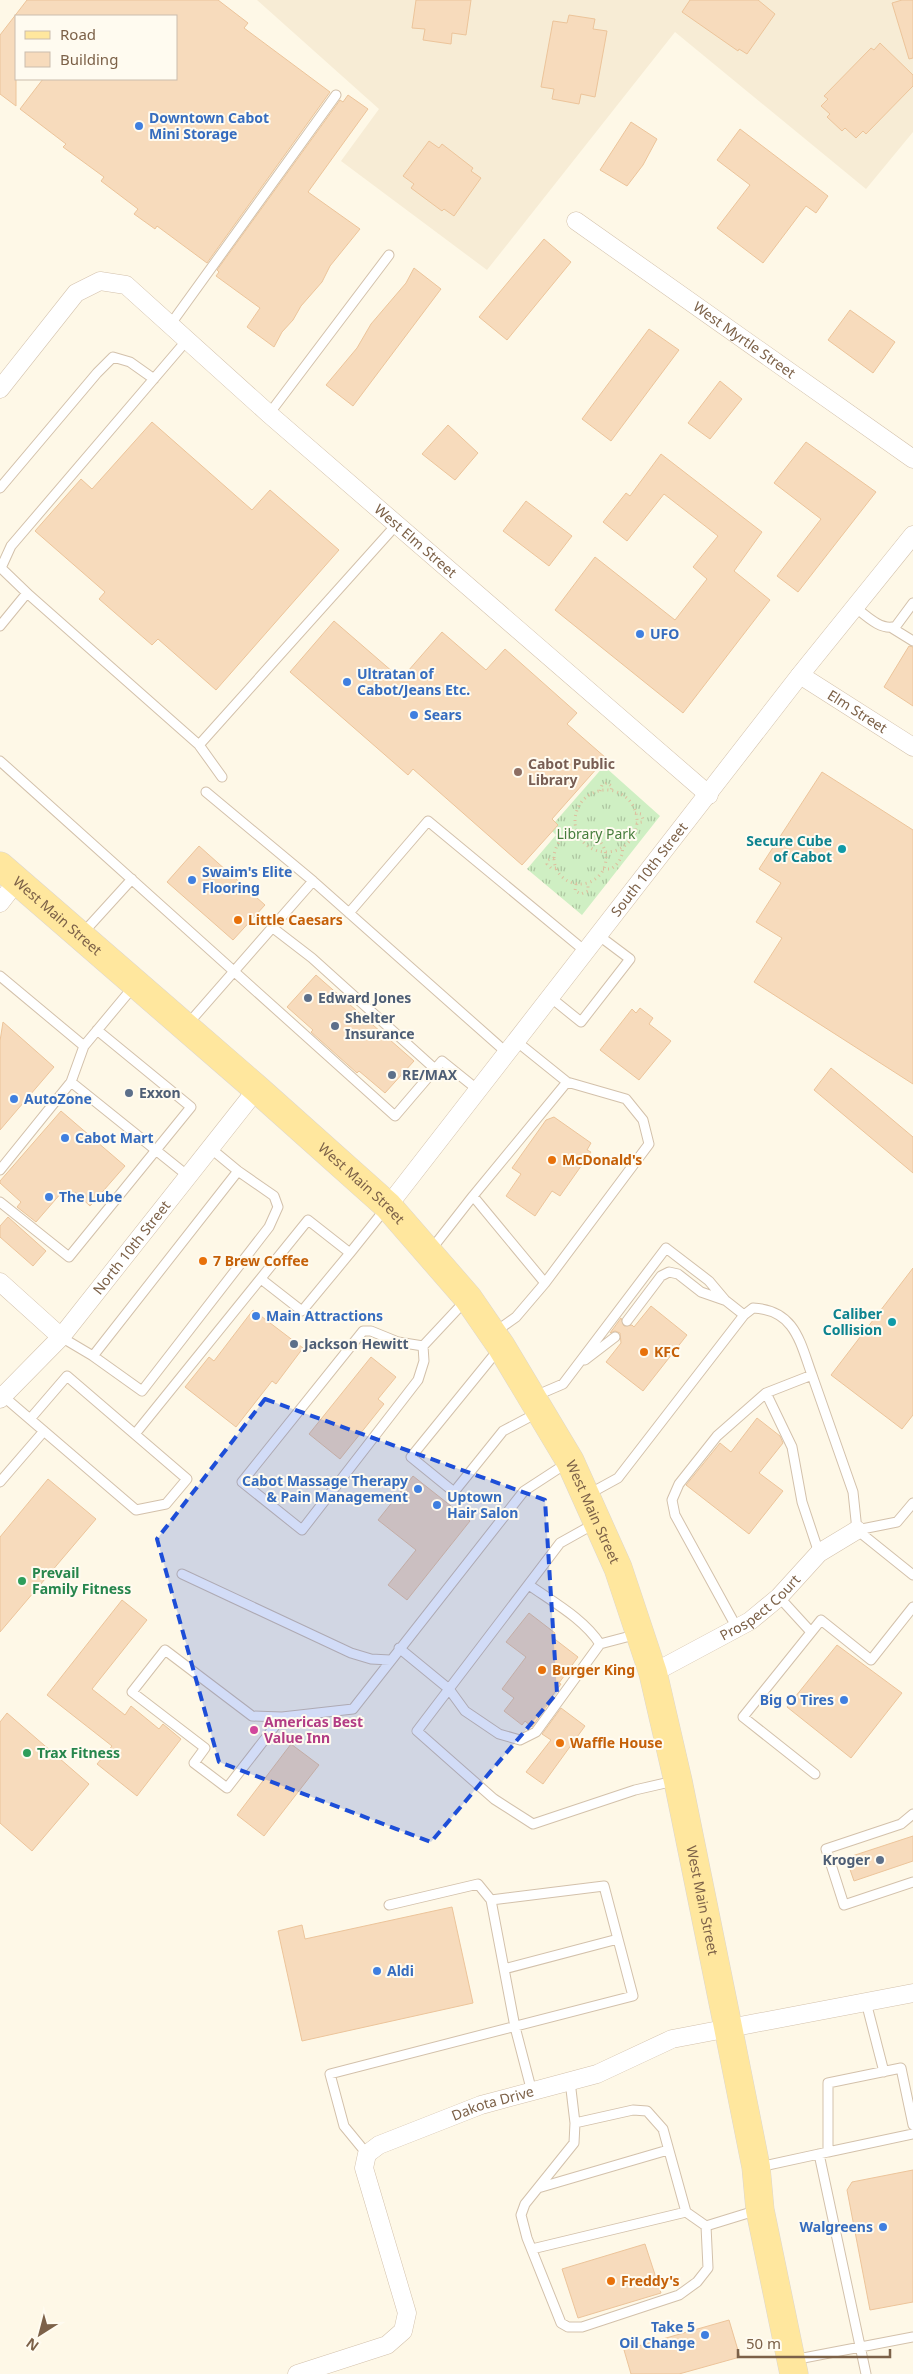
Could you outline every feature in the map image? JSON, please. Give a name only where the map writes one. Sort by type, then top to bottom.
[{"type":"main road","name":"West Main Street","points":[[9,873],[258,1089],[388,1206],[430,1252],[468,1298],[497,1340],[570,1461],[599,1521],[642,1633],[654,1673],[728,2027],[756,2167],[760,2210],[793,2367]]},
{"type":"street","name":"West Myrtle Street","points":[[576,221],[913,459]]},
{"type":"street","name":"West Elm Street","points":[[0,389],[76,292],[100,281],[126,285],[270,414],[709,795]]},
{"type":"street","name":"South 10th Street","points":[[388,1206],[585,951],[709,795],[800,675],[913,535]]},
{"type":"street","name":"Elm Street","points":[[800,675],[913,747]]},
{"type":"street","points":[[0,903],[9,873]]},
{"type":"street","name":"North 10th Street","points":[[2,1398],[61,1337],[258,1089]]},
{"type":"street","points":[[0,1282],[61,1337]]},
{"type":"street","name":"Prospect Court","points":[[654,1673],[750,1622],[779,1597],[819,1553],[857,1530]]},
{"type":"street","name":"Dakota Drive","points":[[367,2154],[379,2145],[480,2106],[597,2074],[672,2039],[913,1993]]},
{"type":"street","points":[[297,2374],[387,2345],[403,2331],[407,2312],[364,2168],[367,2154]]},
{"type":"lane","points":[[170,324],[336,95]]},
{"type":"lane","points":[[270,414],[389,254]]},
{"type":"lane","points":[[187,340],[11,546],[1,568],[199,745],[222,777]]},
{"type":"lane","points":[[0,488],[97,373],[114,357],[130,362],[154,379]]},
{"type":"lane","points":[[199,745],[397,524]]},
{"type":"lane","points":[[0,626],[28,594]]},
{"type":"lane","points":[[892,628],[896,626],[913,603]]},
{"type":"lane","points":[[855,607],[880,625],[892,628],[913,641]]},
{"type":"lane","points":[[0,761],[395,1116],[442,1061],[478,1090]]},
{"type":"lane","points":[[206,792],[511,1047],[567,1082],[626,1099],[643,1120],[649,1144],[545,1282],[497,1340],[411,1457],[454,1492],[503,1431],[563,1384],[666,1248],[709,1281],[724,1300],[744,1315]]},
{"type":"lane","points":[[349,913],[428,821],[585,951]]},
{"type":"lane","points":[[80,936],[132,879]]},
{"type":"lane","points":[[186,1027],[313,881]]},
{"type":"lane","points":[[273,928],[312,958],[435,1068]]},
{"type":"lane","points":[[550,997],[581,1022],[630,959],[598,935]]},
{"type":"lane","points":[[2,982],[84,1046]]},
{"type":"lane","points":[[0,1170],[71,1082],[84,1046],[136,984]]},
{"type":"lane","points":[[0,1202],[69,1257],[191,1107],[97,1030]]},
{"type":"lane","points":[[71,1082],[188,1176]]},
{"type":"lane","points":[[430,1252],[473,1196],[567,1082]]},
{"type":"lane","points":[[61,1337],[93,1356],[142,1391],[269,1227],[278,1207],[274,1196],[238,1171],[210,1148]]},
{"type":"lane","points":[[93,1356],[238,1171]]},
{"type":"lane","points":[[473,1196],[545,1282]]},
{"type":"lane","points":[[261,1279],[302,1311],[388,1206]]},
{"type":"lane","points":[[135,1434],[308,1220],[350,1253]]},
{"type":"lane","points":[[627,1321],[661,1276],[668,1272],[678,1274],[701,1292],[724,1300]]},
{"type":"lane","points":[[423,1346],[398,1342],[371,1331],[363,1331],[242,1482],[302,1530],[418,1380],[424,1360],[423,1346],[468,1298]]},
{"type":"lane","points":[[587,1495],[618,1478],[744,1315],[753,1308],[766,1308],[781,1315],[790,1323],[812,1375],[853,1492],[857,1530],[913,1575]]},
{"type":"lane","points":[[577,1365],[615,1337]]},
{"type":"lane","points":[[737,1628],[675,1515],[672,1500],[679,1484],[718,1436],[766,1393],[812,1375]]},
{"type":"lane","points":[[2,1398],[30,1419],[136,1510],[166,1504],[188,1479],[67,1376],[30,1419]]},
{"type":"lane","points":[[766,1393],[792,1448],[802,1502],[819,1553]]},
{"type":"lane","points":[[0,1482],[44,1431]]},
{"type":"lane","points":[[282,1717],[227,1788],[194,1763],[206,1748],[132,1692],[165,1650],[252,1716],[282,1717],[353,1709],[399,1648],[524,1492],[570,1461]]},
{"type":"lane","points":[[857,1530],[897,1522],[913,1503]]},
{"type":"lane","points":[[599,1521],[560,1543],[417,1730],[494,1800],[533,1824],[635,1790],[678,1781]]},
{"type":"lane","points":[[182,1574],[351,1653],[371,1659],[390,1660]]},
{"type":"lane","points":[[529,1585],[572,1616],[595,1636],[600,1644]]},
{"type":"lane","points":[[779,1597],[810,1632]]},
{"type":"lane","points":[[815,1774],[744,1717],[821,1620],[871,1660],[913,1607]]},
{"type":"lane","points":[[399,1648],[449,1689],[465,1711],[499,1734],[520,1740],[536,1732],[600,1644],[642,1633]]},
{"type":"lane","points":[[913,1814],[900,1824],[826,1849],[844,1905],[913,1882]]},
{"type":"lane","points":[[389,1905],[478,1884],[491,1900],[515,2027],[532,2092]]},
{"type":"lane","points":[[367,2154],[344,2126],[330,2074],[632,1996],[604,1886],[491,1900]]},
{"type":"lane","points":[[504,1969],[618,1939]]},
{"type":"lane","points":[[866,2002],[884,2072]]},
{"type":"lane","points":[[866,2374],[823,2153],[828,2083],[901,2068],[913,2125]]},
{"type":"lane","points":[[570,2081],[575,2123],[574,2143],[525,2204],[521,2215],[561,2323],[568,2327],[582,2327],[680,2295],[697,2282],[708,2268],[706,2226]]},
{"type":"lane","points":[[575,2123],[633,2110],[648,2111],[662,2129],[686,2212],[706,2226]]},
{"type":"lane","points":[[756,2167],[913,2134]]},
{"type":"lane","points":[[538,2188],[668,2150]]},
{"type":"lane","points":[[706,2226],[760,2210]]},
{"type":"lane","points":[[532,2249],[686,2212]]},
{"type":"lane","points":[[793,2367],[861,2347],[913,2337]]},
{"type":"path","points":[[600,791],[602,785],[607,783],[612,786],[611,790]]},
{"type":"path","points":[[611,790],[623,795],[632,805],[636,823],[632,836],[622,846],[605,851],[588,846],[578,832],[575,820],[578,807],[587,797],[600,791],[611,790]]},
{"type":"path","points":[[635,812],[641,814],[643,819],[642,822],[636,823]]},
{"type":"path","points":[[578,832],[585,832],[596,838],[605,851],[606,859],[599,876],[588,882],[576,884],[563,878],[556,868],[554,858],[555,849],[562,839],[578,832]]},
{"type":"path","points":[[603,869],[611,869],[618,863],[622,854],[622,846]]},
{"type":"path","points":[[554,858],[548,860],[547,864],[551,868],[556,868]]},
{"type":"path","points":[[576,884],[575,891],[581,894],[588,891],[588,882]]},
{"type":"highlighted area","points":[[265,1399],[545,1500],[557,1693],[431,1842],[219,1762],[157,1539]]},
{"type":"shaded area","points":[[257,0],[913,0],[913,132],[866,189],[675,32],[487,270],[341,161],[379,109]]},
{"type":"green space","name":"Library Park","points":[[604,766],[660,816],[582,915],[527,869],[556,835],[552,831],[558,825],[555,822]]},
{"type":"building","points":[[27,0],[218,0],[248,23],[244,28],[330,92],[207,263],[157,226],[155,229],[134,214],[138,209],[101,181],[104,177],[63,147],[66,144],[20,109],[42,80],[178,80],[178,15],[15,15]]},
{"type":"building","points":[[416,0],[471,0],[466,35],[452,33],[451,44],[423,40],[425,29],[412,28]]},
{"type":"building","points":[[690,0],[758,0],[775,14],[747,54],[739,49],[738,51],[682,12]]},
{"type":"building","points":[[902,0],[913,0],[913,58],[909,59],[892,3]]},
{"type":"building","points":[[569,15],[595,19],[593,29],[607,31],[595,97],[581,94],[579,104],[552,99],[554,89],[541,87],[553,21],[567,23]]},
{"type":"building","points":[[15,16],[16,106],[0,94],[0,35]]},
{"type":"building","points":[[880,43],[913,75],[913,86],[866,134],[863,131],[856,138],[845,128],[842,131],[827,117],[830,114],[821,106],[828,99],[824,96],[871,48],[874,50]]},
{"type":"building","points":[[348,95],[368,109],[308,192],[360,229],[330,266],[322,282],[301,306],[293,320],[282,332],[274,347],[247,327],[260,308],[216,276],[219,272],[217,270],[340,100],[343,102]]},
{"type":"building","points":[[631,122],[657,139],[643,165],[627,186],[600,170]]},
{"type":"building","points":[[740,129],[828,196],[816,213],[806,206],[763,263],[717,228],[750,185],[717,160]]},
{"type":"building","points":[[429,141],[439,148],[442,144],[473,168],[471,171],[481,178],[454,216],[444,209],[442,211],[411,188],[414,184],[403,176]]},
{"type":"building","points":[[544,239],[571,262],[507,340],[479,317]]},
{"type":"building","points":[[414,268],[441,289],[353,406],[326,385],[357,348],[371,324],[406,283]]},
{"type":"building","points":[[850,310],[895,342],[873,373],[828,340]]},
{"type":"building","points":[[649,329],[679,350],[611,441],[582,419]]},
{"type":"building","points":[[720,381],[742,399],[710,439],[688,423]]},
{"type":"building","points":[[152,422],[252,510],[270,490],[339,550],[216,690],[158,639],[152,645],[99,599],[105,592],[35,531],[81,479],[92,489]]},
{"type":"building","points":[[448,425],[478,453],[455,480],[422,454]]},
{"type":"building","points":[[806,442],[876,492],[798,592],[777,576],[821,519],[774,483]]},
{"type":"building","points":[[661,454],[762,532],[734,571],[770,600],[683,713],[555,610],[595,557],[675,620],[707,579],[693,567],[718,536],[664,494],[627,541],[603,522],[626,493],[630,496]]},
{"type":"building","points":[[526,501],[572,536],[549,566],[503,531]]},
{"type":"building","points":[[334,621],[401,679],[442,632],[486,670],[505,649],[577,713],[567,724],[606,758],[552,819],[558,825],[522,865],[413,769],[408,775],[290,672]]},
{"type":"building","points":[[909,646],[913,647],[913,706],[884,687]]},
{"type":"building","points":[[822,772],[913,830],[913,1084],[754,982],[782,938],[756,922],[781,883],[759,869]]},
{"type":"building","points":[[199,846],[265,905],[233,940],[167,882]]},
{"type":"building","points":[[316,975],[414,1061],[385,1093],[359,1071],[357,1073],[311,1032],[313,1030],[287,1007]]},
{"type":"building","points":[[640,1008],[653,1018],[649,1024],[671,1041],[639,1080],[600,1050],[632,1009],[636,1013]]},
{"type":"building","name":"AutoZone","points":[[3,1022],[54,1067],[0,1130],[0,1041]]},
{"type":"building","points":[[831,1068],[913,1137],[913,1173],[814,1090]]},
{"type":"building","name":"Cabot Mart","points":[[61,1111],[125,1166],[90,1206],[75,1192],[69,1198],[62,1192],[36,1222],[17,1207],[21,1202],[0,1181]]},
{"type":"building","name":"McDonald's","points":[[554,1117],[591,1143],[587,1150],[591,1152],[560,1196],[552,1191],[535,1216],[506,1196],[521,1174],[512,1168],[546,1120]]},
{"type":"building","points":[[8,1217],[46,1251],[33,1266],[0,1237],[0,1226]]},
{"type":"building","name":"Caliber Collision","points":[[913,1268],[913,1415],[902,1429],[831,1375]]},
{"type":"building","name":"KFC","points":[[651,1306],[687,1335],[643,1391],[606,1362],[621,1343],[620,1333],[615,1331],[610,1333],[621,1318],[624,1326],[632,1325],[634,1327]]},
{"type":"building","points":[[253,1310],[303,1348],[276,1384],[272,1381],[236,1427],[185,1387],[209,1357],[214,1361]]},
{"type":"building","points":[[371,1357],[396,1377],[378,1399],[384,1404],[340,1459],[309,1434]]},
{"type":"building","points":[[757,1418],[780,1436],[783,1443],[759,1473],[783,1491],[749,1534],[686,1485],[720,1443],[731,1452]]},
{"type":"building","points":[[413,1476],[470,1521],[407,1600],[388,1585],[416,1550],[378,1520]]},
{"type":"building","name":"Prevail Family Fitness","points":[[48,1479],[96,1519],[0,1632],[0,1537]]},
{"type":"building","points":[[122,1600],[147,1620],[92,1689],[125,1715],[131,1706],[159,1729],[163,1724],[181,1739],[137,1796],[97,1764],[112,1746],[47,1695]]},
{"type":"building","name":"Burger King","points":[[529,1613],[555,1633],[552,1637],[578,1657],[559,1683],[561,1684],[532,1727],[525,1721],[522,1725],[504,1711],[514,1698],[502,1689],[526,1657],[506,1642]]},
{"type":"building","name":"Big O Tires","points":[[837,1645],[902,1693],[851,1758],[787,1707]]},
{"type":"building","name":"Waffle House","points":[[561,1708],[585,1726],[543,1784],[526,1772],[551,1740],[542,1734]]},
{"type":"building","name":"Trax Fitness","points":[[7,1713],[89,1784],[32,1851],[0,1823],[0,1722]]},
{"type":"building","points":[[291,1744],[319,1765],[264,1836],[237,1815]]},
{"type":"building","name":"Kroger","points":[[913,1836],[913,1861],[854,1881],[846,1858]]},
{"type":"building","name":"Aldi","points":[[452,1907],[473,2003],[302,2041],[278,1931],[302,1925],[305,1939]]},
{"type":"building","name":"Walgreens","points":[[913,2170],[913,2302],[870,2310],[847,2190],[852,2182]]},
{"type":"building","name":"Freddy's","points":[[645,2244],[661,2293],[578,2318],[562,2269]]},
{"type":"building","name":"Take 5 Oil Change","points":[[729,2320],[740,2357],[679,2374],[631,2374],[624,2350]]},
{"type":"place","name":"Downtown Cabot Mini Storage","points":[[139,126]]},
{"type":"place","name":"UFO","points":[[640,634]]},
{"type":"place","name":"Ultratan of Cabot/Jeans Etc.","points":[[347,682]]},
{"type":"place","name":"Sears","points":[[414,715]]},
{"type":"place","name":"Cabot Public Library","points":[[518,772]]},
{"type":"place","name":"Secure Cube of Cabot","points":[[842,849]]},
{"type":"place","name":"Swaim's Elite Flooring","points":[[192,880]]},
{"type":"place","name":"Little Caesars","points":[[238,920]]},
{"type":"place","name":"Edward Jones","points":[[308,998]]},
{"type":"place","name":"Shelter Insurance","points":[[335,1026]]},
{"type":"place","name":"RE/MAX","points":[[392,1075]]},
{"type":"place","name":"Exxon","points":[[129,1093]]},
{"type":"place","name":"AutoZone","points":[[14,1099]]},
{"type":"place","name":"Cabot Mart","points":[[65,1138]]},
{"type":"place","name":"McDonald's","points":[[552,1160]]},
{"type":"place","name":"The Lube","points":[[49,1197]]},
{"type":"place","name":"7 Brew Coffee","points":[[203,1261]]},
{"type":"place","name":"Main Attractions","points":[[256,1316]]},
{"type":"place","name":"Caliber Collision","points":[[892,1322]]},
{"type":"place","name":"Jackson Hewitt","points":[[294,1344]]},
{"type":"place","name":"KFC","points":[[644,1352]]},
{"type":"place","name":"Cabot Massage Therapy & Pain Management","points":[[418,1489]]},
{"type":"place","name":"Uptown Hair Salon","points":[[437,1505]]},
{"type":"place","name":"Prevail Family Fitness","points":[[22,1581]]},
{"type":"place","name":"Burger King","points":[[542,1670]]},
{"type":"place","name":"Big O Tires","points":[[844,1700]]},
{"type":"place","name":"Americas Best Value Inn","points":[[254,1730]]},
{"type":"place","name":"Waffle House","points":[[560,1743]]},
{"type":"place","name":"Trax Fitness","points":[[27,1753]]},
{"type":"place","name":"Kroger","points":[[880,1860]]},
{"type":"place","name":"Aldi","points":[[377,1971]]},
{"type":"place","name":"Walgreens","points":[[883,2227]]},
{"type":"place","name":"Freddy's","points":[[611,2281]]},
{"type":"place","name":"Take 5 Oil Change","points":[[705,2335]]}]
